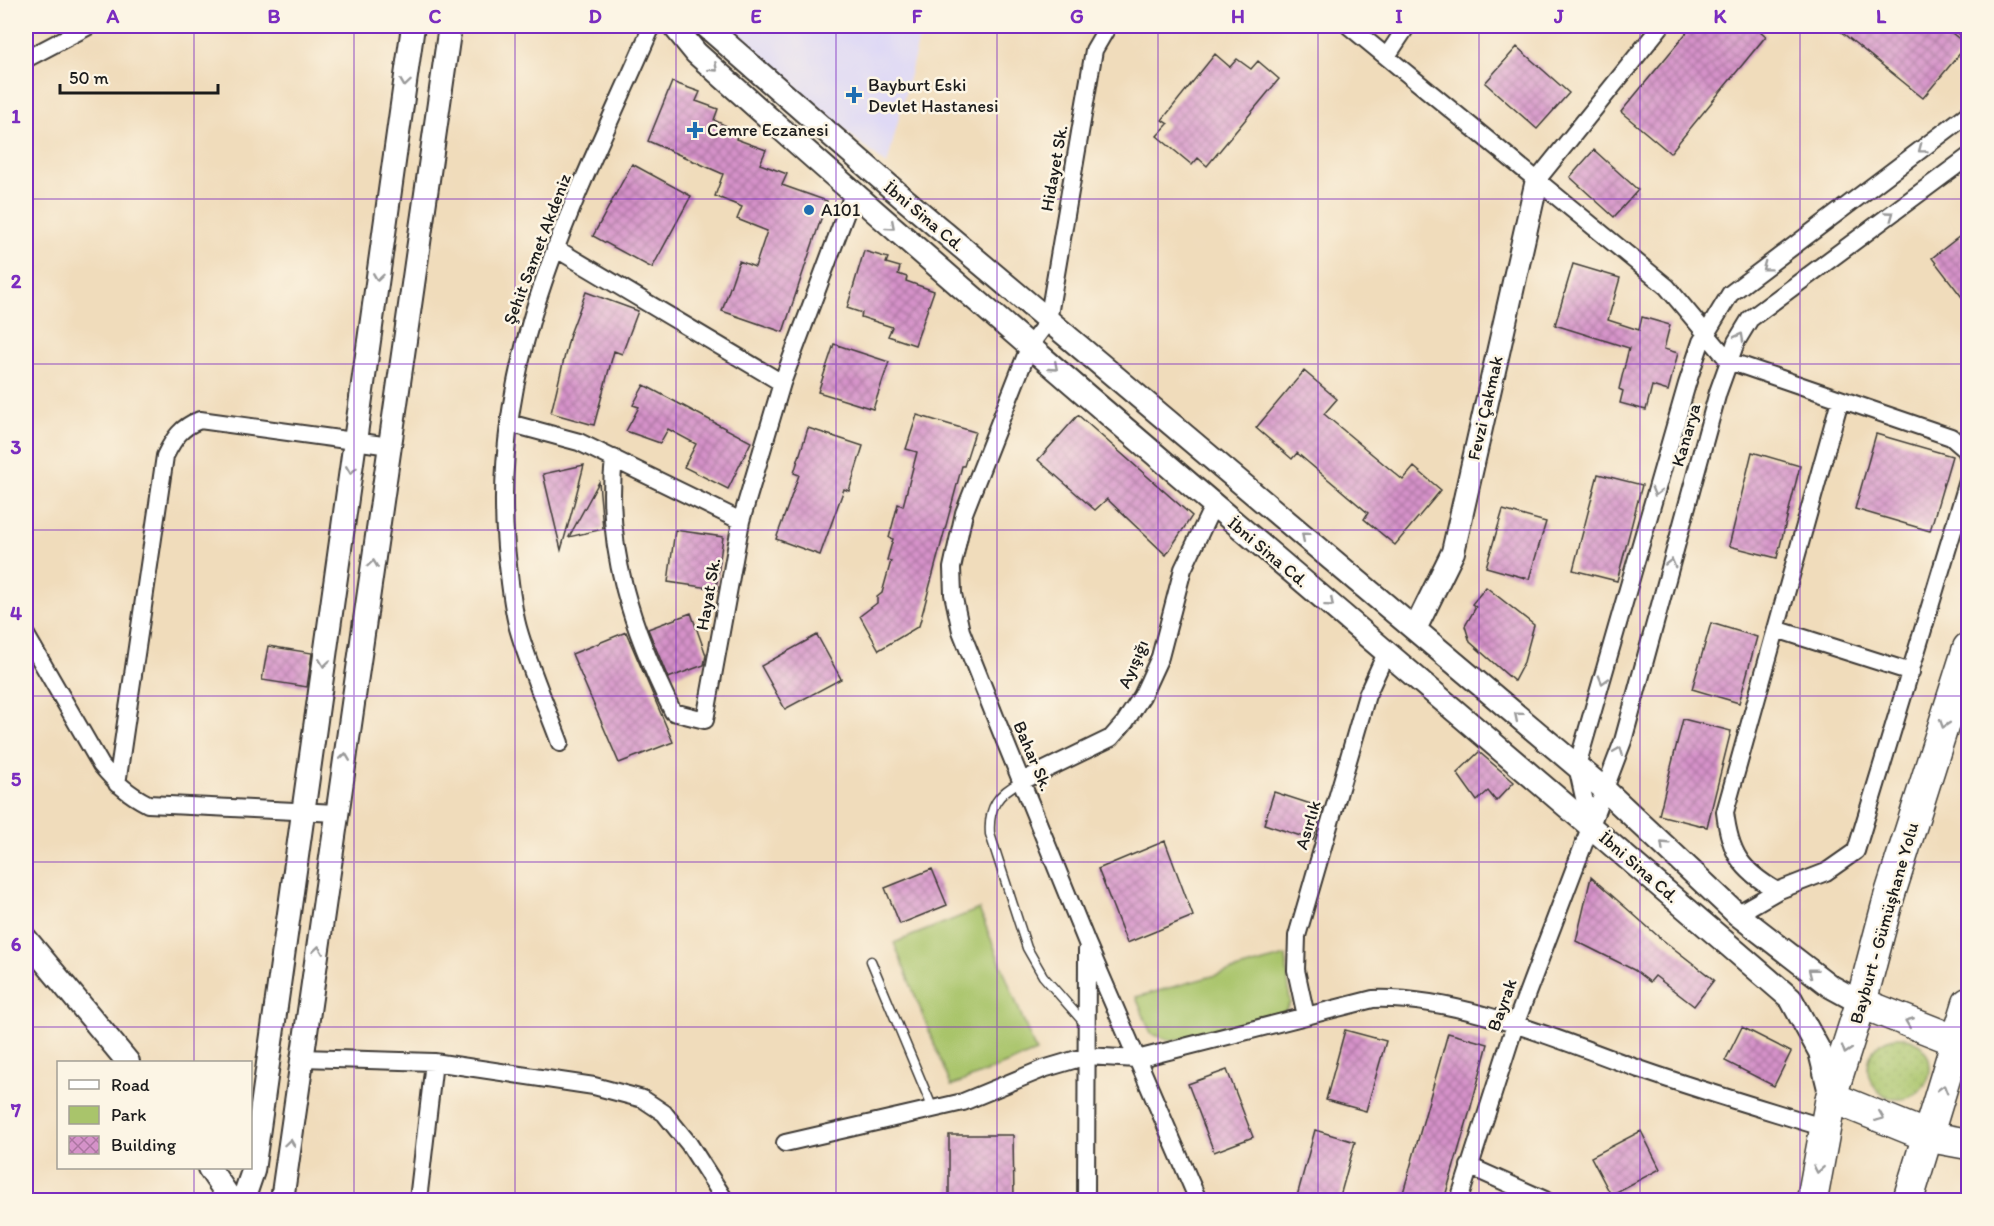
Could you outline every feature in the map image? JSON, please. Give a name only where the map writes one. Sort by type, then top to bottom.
[{"type":"highway","name":"Bayburt - Gümüşhane Yolu","points":[[1812,1200],[1831,1097],[1861,1003],[1889,897],[1968,648]]},
{"type":"highway","points":[[1861,1003],[1963,1054]]},
{"type":"highway","points":[[1908,1200],[1963,1054],[1968,1003]]},
{"type":"highway","points":[[1831,1097],[1930,1137],[1968,1143]]},
{"type":"main road","points":[[243,1200],[253,1171],[412,26]]},
{"type":"main road","points":[[282,1200],[450,26]]},
{"type":"main road","name":"İbni Sina Cd.","points":[[674,26],[696,53],[854,194],[1213,506],[1387,651],[1791,999],[1820,1052],[1831,1097]]},
{"type":"main road","name":"İbni Sina Cd.","points":[[706,26],[902,197],[1604,789],[1737,914],[1830,986],[1861,1003]]},
{"type":"main road","name":"Fevzi Çakmak","points":[[1415,629],[1453,552],[1536,180]]},
{"type":"main road","points":[[26,939],[127,1061]]},
{"type":"main road","points":[[210,1169],[231,1200]]},
{"type":"street","points":[[26,59],[89,26]]},
{"type":"street","name":"Şehit Samet Akdeniz","points":[[560,743],[518,627],[508,570],[504,517],[509,423],[522,346],[555,248],[652,26]]},
{"type":"street","name":"Hidayet Sk.","points":[[1048,321],[1094,50],[1108,26]]},
{"type":"street","points":[[1349,26],[1666,287],[1729,362],[1951,437],[1966,450],[1968,456]]},
{"type":"street","points":[[1387,56],[1407,26]]},
{"type":"street","points":[[1536,180],[1661,26]]},
{"type":"street","points":[[1964,26],[1968,30]]},
{"type":"street","points":[[1590,825],[1577,766],[1687,384],[1705,335],[1730,294],[1968,114]]},
{"type":"street","name":"Kanarya","points":[[1590,825],[1623,741],[1691,488],[1736,342],[1750,319],[1968,157]]},
{"type":"street","name":"Hayat Sk.","points":[[614,458],[611,487],[617,563],[633,622],[652,672],[673,712],[705,720],[741,521],[782,383],[854,194]]},
{"type":"street","points":[[555,248],[782,383]]},
{"type":"street","name":"Bahar Sk.","points":[[1048,321],[1030,345],[964,513],[952,568],[953,594],[962,631],[1087,943],[1198,1200]]},
{"type":"street","points":[[1777,891],[1753,877],[1740,860],[1728,835],[1725,812],[1840,400]]},
{"type":"street","points":[[117,784],[165,456],[175,436],[186,425],[200,420],[390,446]]},
{"type":"street","points":[[509,423],[579,442],[741,521]]},
{"type":"street","points":[[1737,914],[1777,891],[1826,872],[1856,851],[1968,482]]},
{"type":"street","name":"Ayışığı","points":[[1022,781],[1111,738],[1125,723],[1142,696],[1160,657],[1183,569],[1213,506]]},
{"type":"street","points":[[1776,629],[1911,672]]},
{"type":"street","points":[[26,635],[101,765],[117,784],[148,804],[338,813]]},
{"type":"street","name":"Asırlık","points":[[1306,1016],[1296,970],[1297,936],[1367,695],[1387,651]]},
{"type":"street","name":"Bayrak","points":[[1459,1200],[1515,1025],[1590,825]]},
{"type":"street","points":[[1086,1200],[1087,943]]},
{"type":"street","points":[[785,1143],[963,1102],[1043,1069],[1086,1056],[1137,1059],[1373,999],[1395,998],[1425,1001],[1515,1025],[1682,1084],[1825,1128]]},
{"type":"street","points":[[302,1058],[434,1062],[594,1086],[643,1099],[664,1113],[689,1144],[725,1200]]},
{"type":"street","points":[[418,1200],[434,1062]]},
{"type":"street","points":[[1469,1166],[1545,1200]]},
{"type":"lane","points":[[1022,781],[1007,788],[996,799],[989,820],[990,834],[1027,948],[1043,976],[1087,1027]]},
{"type":"lane","points":[[871,961],[933,1109]]},
{"type":"shaded area","name":"Bayburt Eski Devlet Hastanesi","points":[[718,26],[922,26],[887,165]]},
{"type":"green space","points":[[979,909],[1036,1052],[951,1086],[894,943]]},
{"type":"green space","points":[[1286,956],[1290,1003],[1283,1014],[1173,1041],[1151,1034],[1136,997]]},
{"type":"green space","points":[[1893,1037],[1905,1037],[1921,1046],[1928,1056],[1930,1068],[1928,1080],[1921,1090],[1905,1099],[1893,1099],[1882,1094],[1873,1085],[1868,1074],[1868,1062],[1873,1051],[1882,1042]]},
{"type":"building","points":[[1692,26],[1754,26],[1766,36],[1670,153],[1621,112]]},
{"type":"building","points":[[1834,26],[1943,26],[1967,45],[1923,98]]},
{"type":"building","points":[[1517,47],[1569,93],[1537,129],[1485,83]]},
{"type":"building","points":[[1215,54],[1230,67],[1237,59],[1251,69],[1258,61],[1279,79],[1207,166],[1198,158],[1192,165],[1157,136],[1168,124],[1162,120]]},
{"type":"building","points":[[672,82],[700,92],[696,101],[718,109],[714,120],[738,132],[736,139],[766,150],[760,164],[787,174],[782,185],[827,201],[783,332],[722,311],[739,261],[755,267],[767,231],[737,219],[742,207],[715,196],[723,174],[648,141]]},
{"type":"building","points":[[1594,150],[1638,190],[1614,217],[1570,177]]},
{"type":"building","points":[[632,164],[691,196],[652,268],[593,236]]},
{"type":"building","points":[[1960,236],[1968,247],[1968,305],[1932,258]]},
{"type":"building","points":[[864,251],[888,258],[886,263],[900,267],[898,274],[907,277],[906,281],[934,291],[915,345],[888,336],[892,327],[861,317],[862,313],[847,308]]},
{"type":"building","points":[[1573,264],[1620,278],[1608,320],[1639,330],[1642,317],[1670,325],[1664,349],[1678,353],[1668,391],[1652,386],[1646,410],[1620,403],[1623,391],[1619,389],[1629,348],[1555,325]]},
{"type":"building","points":[[586,292],[638,311],[622,354],[614,351],[594,425],[551,413],[570,334]]},
{"type":"building","points":[[834,344],[889,362],[873,409],[818,392]]},
{"type":"building","points":[[1304,371],[1337,399],[1324,414],[1403,480],[1414,467],[1441,490],[1395,545],[1364,519],[1368,513],[1297,453],[1292,459],[1256,428]]},
{"type":"building","points":[[644,385],[751,442],[728,489],[684,467],[696,444],[668,429],[660,443],[626,431],[639,407],[633,405]]},
{"type":"building","points":[[917,415],[975,432],[964,466],[962,466],[919,626],[879,650],[860,616],[877,603],[877,597],[882,593],[891,561],[887,560],[893,539],[889,538],[898,504],[903,506],[917,452],[906,449]]},
{"type":"building","points":[[1078,415],[1192,516],[1166,555],[1107,499],[1095,510],[1038,460]]},
{"type":"building","points":[[808,428],[863,446],[849,491],[844,489],[820,555],[776,539],[799,475],[794,473]]},
{"type":"building","points":[[1876,434],[1952,456],[1930,531],[1855,509]]},
{"type":"building","points":[[1752,452],[1800,466],[1777,558],[1729,546]]},
{"type":"building","points":[[584,465],[572,511],[561,550],[543,474]]},
{"type":"building","points":[[1598,474],[1642,485],[1617,581],[1573,570]]},
{"type":"building","points":[[599,482],[603,529],[569,537]]},
{"type":"building","points":[[1503,510],[1546,522],[1529,579],[1486,567]]},
{"type":"building","points":[[675,530],[723,537],[716,589],[668,582]]},
{"type":"building","points":[[1486,587],[1534,625],[1524,662],[1514,681],[1470,642],[1465,626],[1476,607],[1472,604]]},
{"type":"building","points":[[691,613],[706,655],[704,665],[668,678],[648,629]]},
{"type":"building","points":[[1711,623],[1757,637],[1739,703],[1692,689]]},
{"type":"building","points":[[626,632],[673,742],[619,763],[572,654]]},
{"type":"building","points":[[817,635],[841,679],[785,709],[761,666]]},
{"type":"building","points":[[268,646],[312,653],[307,687],[262,680]]},
{"type":"building","points":[[1683,719],[1731,731],[1707,827],[1659,815]]},
{"type":"building","points":[[1479,752],[1514,782],[1496,801],[1488,791],[1477,801],[1457,773]]},
{"type":"building","points":[[1274,792],[1323,808],[1313,840],[1264,824]]},
{"type":"building","points":[[1165,841],[1193,916],[1127,943],[1098,869]]},
{"type":"building","points":[[932,869],[947,905],[900,924],[885,888]]},
{"type":"building","points":[[1591,877],[1659,937],[1714,980],[1694,1006],[1655,976],[1650,982],[1634,970],[1576,941]]},
{"type":"building","points":[[1742,1027],[1791,1052],[1774,1086],[1725,1061]]},
{"type":"building","points":[[1345,1030],[1386,1041],[1366,1111],[1326,1100]]},
{"type":"building","points":[[1448,1033],[1488,1044],[1469,1114],[1444,1200],[1401,1200]]},
{"type":"building","points":[[1227,1070],[1253,1137],[1214,1152],[1188,1084]]},
{"type":"building","points":[[1315,1130],[1355,1142],[1339,1200],[1296,1200]]},
{"type":"building","points":[[1641,1131],[1660,1169],[1611,1195],[1591,1157]]},
{"type":"building","points":[[949,1135],[1013,1135],[1014,1200],[949,1200]]},
{"type":"place","name":"Bayburt Eski Devlet Hastanesi","points":[[854,95]]},
{"type":"place","name":"Cemre Eczanesi","points":[[695,130]]},
{"type":"place","name":"A101","points":[[809,210]]}]
